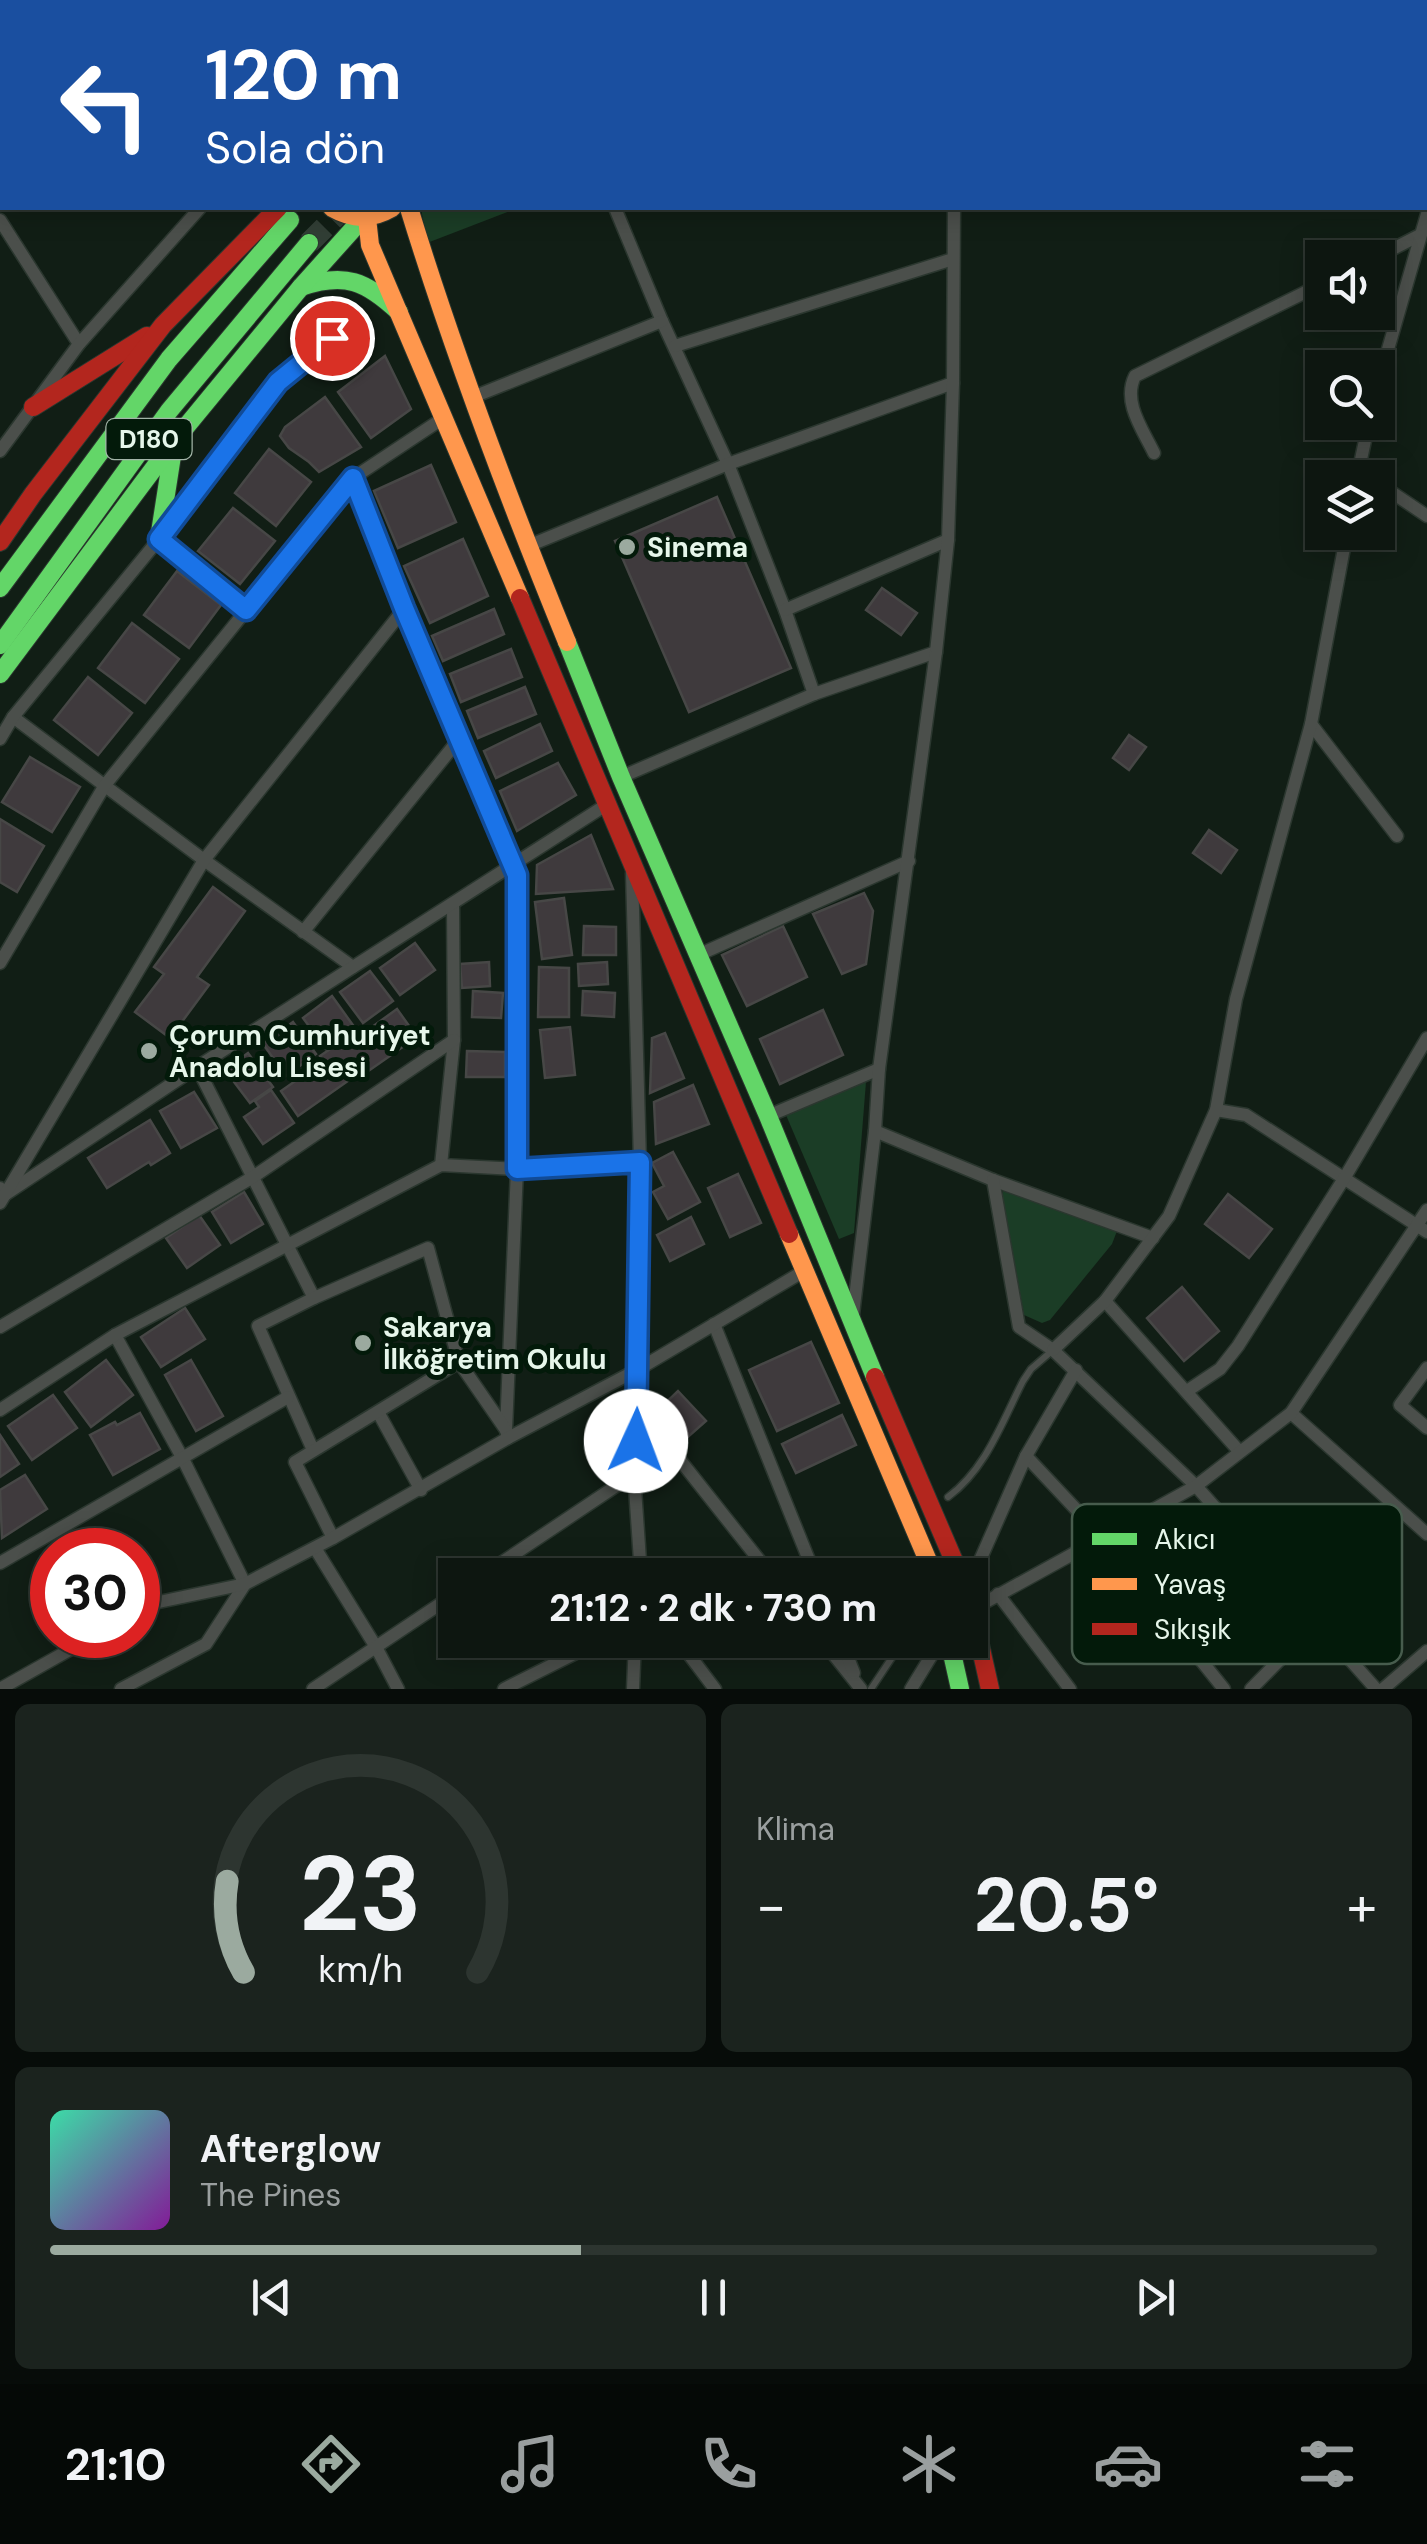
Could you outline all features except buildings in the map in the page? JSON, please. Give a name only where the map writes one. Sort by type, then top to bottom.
[{"type":"main road","points":[[336,210],[350,217],[365,218],[388,210]]},
{"type":"main road","points":[[410,210],[432,283],[528,546],[628,795],[768,1116],[852,1325],[953,1558]]},
{"type":"main road","points":[[32,407],[163,325],[284,214]]},
{"type":"main road","points":[[0,588],[169,358],[284,214]]},
{"type":"main road","points":[[0,674],[175,440],[301,286],[365,218]]},
{"type":"main road","points":[[365,218],[370,244],[927,1558]]},
{"type":"main road","name":"D180","points":[[0,645],[169,411],[309,243]]},
{"type":"main road","points":[[301,286],[346,278],[380,293],[399,312]]},
{"type":"main road","points":[[0,542],[163,325]]},
{"type":"main road","points":[[159,539],[175,440]]},
{"type":"main road","points":[[598,786],[621,776]]},
{"type":"main road","points":[[606,805],[628,795]]},
{"type":"main road","points":[[954,1658],[960,1689]]},
{"type":"main road","points":[[983,1658],[990,1689]]},
{"type":"street","points":[[0,451],[78,344],[198,210]]},
{"type":"street","points":[[616,210],[728,464],[786,610],[814,694]]},
{"type":"street","points":[[852,1325],[880,1069],[948,540],[958,210]]},
{"type":"street","points":[[1388,350],[1426,210]]},
{"type":"street","points":[[1,223],[78,344]]},
{"type":"street","points":[[1395,248],[1420,236]]},
{"type":"street","points":[[674,346],[954,259]]},
{"type":"street","points":[[1154,453],[1131,406],[1129,387],[1134,376],[1305,292]]},
{"type":"street","points":[[473,397],[662,321]]},
{"type":"street","points":[[0,739],[278,382],[354,322]]},
{"type":"street","points":[[528,546],[728,464],[953,382]]},
{"type":"street","points":[[0,963],[105,785],[353,478],[445,418]]},
{"type":"street","points":[[353,478],[517,875],[517,1169],[507,1434]]},
{"type":"street","points":[[1395,494],[1427,516]]},
{"type":"street","points":[[159,539],[246,610]]},
{"type":"street","points":[[786,610],[948,540]]},
{"type":"street","points":[[1053,1350],[1105,1301],[1169,1216],[1216,1110],[1236,1000],[1310,724],[1344,550]]},
{"type":"street","points":[[2,1195],[204,860],[404,608]]},
{"type":"street","points":[[621,776],[814,694],[936,652]]},
{"type":"street","points":[[14,717],[353,966]]},
{"type":"street","points":[[1310,724],[1397,836]]},
{"type":"street","points":[[304,932],[460,738]]},
{"type":"street","points":[[2,1195],[606,805]]},
{"type":"street","points":[[698,956],[909,861]]},
{"type":"street","points":[[632,862],[640,1162],[634,1474],[640,1558]]},
{"type":"street","points":[[442,1165],[454,1040],[453,905]]},
{"type":"street","points":[[1187,1390],[1220,1369],[1238,1346],[1427,1038]]},
{"type":"street","points":[[0,1327],[253,1177],[454,1040]]},
{"type":"street","points":[[196,1067],[314,1298]]},
{"type":"street","points":[[768,1116],[880,1069]]},
{"type":"street","points":[[1216,1110],[1246,1115],[1422,1228]]},
{"type":"street","points":[[875,1131],[992,1180],[1153,1238]]},
{"type":"street","points":[[0,1410],[115,1334],[442,1165],[517,1169],[640,1162]]},
{"type":"street","points":[[992,1180],[1019,1327],[1076,1370],[1212,1504]]},
{"type":"street","points":[[1163,1504],[1196,1486],[1291,1413],[1422,1228],[1427,1210]]},
{"type":"street","points":[[314,1450],[258,1326],[428,1248],[459,1362],[507,1434]]},
{"type":"street","points":[[160,1602],[245,1584],[315,1548],[421,1490],[507,1434],[637,1370],[804,1270]]},
{"type":"street","points":[[1105,1301],[1239,1451]]},
{"type":"street","points":[[714,1324],[808,1558]]},
{"type":"street","points":[[115,1334],[245,1584]]},
{"type":"street","points":[[333,1538],[295,1462],[459,1362]]},
{"type":"street","points":[[1427,1368],[1400,1405],[1427,1428]]},
{"type":"street","points":[[981,1558],[1026,1456],[1076,1370]]},
{"type":"street","points":[[0,1563],[288,1396]]},
{"type":"street","points":[[638,1407],[758,1558]]},
{"type":"street","points":[[378,1412],[421,1490]]},
{"type":"street","points":[[1291,1413],[1394,1504]]},
{"type":"street","points":[[1026,1456],[1072,1505]]},
{"type":"street","points":[[508,1558],[634,1474]]},
{"type":"street","points":[[1402,1511],[1427,1533]]},
{"type":"street","points":[[315,1548],[398,1689]]},
{"type":"street","points":[[988,1598],[1072,1553]]},
{"type":"street","points":[[121,1689],[206,1644],[245,1584]]},
{"type":"street","points":[[998,1594],[1070,1689]]},
{"type":"street","points":[[313,1689],[438,1605]]},
{"type":"street","points":[[1355,1664],[1379,1689],[1427,1651]]},
{"type":"street","points":[[0,1688],[54,1658]]},
{"type":"street","points":[[504,1689],[566,1658]]},
{"type":"street","points":[[633,1689],[634,1658]]},
{"type":"street","points":[[692,1658],[715,1689]]},
{"type":"street","points":[[836,1658],[861,1689],[848,1658]]},
{"type":"street","points":[[912,1689],[931,1658]]},
{"type":"street","points":[[1202,1664],[1221,1688]]},
{"type":"street","points":[[1251,1689],[1275,1664]]},
{"type":"street","points":[[539,1689],[540,1671]]},
{"type":"lane","points":[[948,1497],[978,1468],[1023,1381],[1053,1350]]},
{"type":"lane","points":[[870,1689],[891,1658]]},
{"type":"green space","points":[[421,210],[513,210],[427,243]]},
{"type":"green space","points":[[866,1082],[854,1233],[839,1239],[786,1115]]},
{"type":"green space","points":[[1003,1191],[1117,1231],[1112,1244],[1050,1320],[1042,1323],[1024,1315]]},
{"type":"tunnel","points":[[309,243],[342,210]]},
{"type":"traffic: fast","points":[[0,674],[175,440],[362,219]]},
{"type":"traffic: fast","points":[[0,588],[169,359],[290,220]]},
{"type":"traffic: fast","points":[[0,645],[169,411],[309,243]]},
{"type":"traffic: fast","points":[[301,287],[330,280],[354,282],[376,293],[399,312]]},
{"type":"traffic: fast","points":[[159,539],[174,443]]},
{"type":"traffic: fast","points":[[567,642],[875,1377]]},
{"type":"traffic: fast","points":[[953,1658],[960,1689]]},
{"type":"traffic: slow","points":[[336,210],[362,217],[388,210]]},
{"type":"traffic: slow","points":[[410,210],[483,427],[567,642]]},
{"type":"traffic: slow","points":[[367,218],[370,245],[520,598]]},
{"type":"traffic: slow","points":[[789,1234],[927,1558]]},
{"type":"traffic: jam","points":[[0,542],[163,325],[276,210]]},
{"type":"traffic: jam","points":[[33,407],[147,336]]},
{"type":"traffic: jam","points":[[520,598],[789,1234]]},
{"type":"traffic: jam","points":[[875,1377],[953,1558]]},
{"type":"traffic: jam","points":[[983,1658],[990,1689]]},
{"type":"place","name":"Sinema","points":[[627,547]]},
{"type":"place","name":"Çorum Cumhuriyet Anadolu Lisesi","points":[[149,1051]]},
{"type":"place","name":"Sakarya İlköğretim Okulu","points":[[363,1343]]},
{"type":"route","points":[[332,338],[278,382],[159,539],[246,610],[353,478],[517,875],[517,1169],[640,1162],[636,1441]]}]
